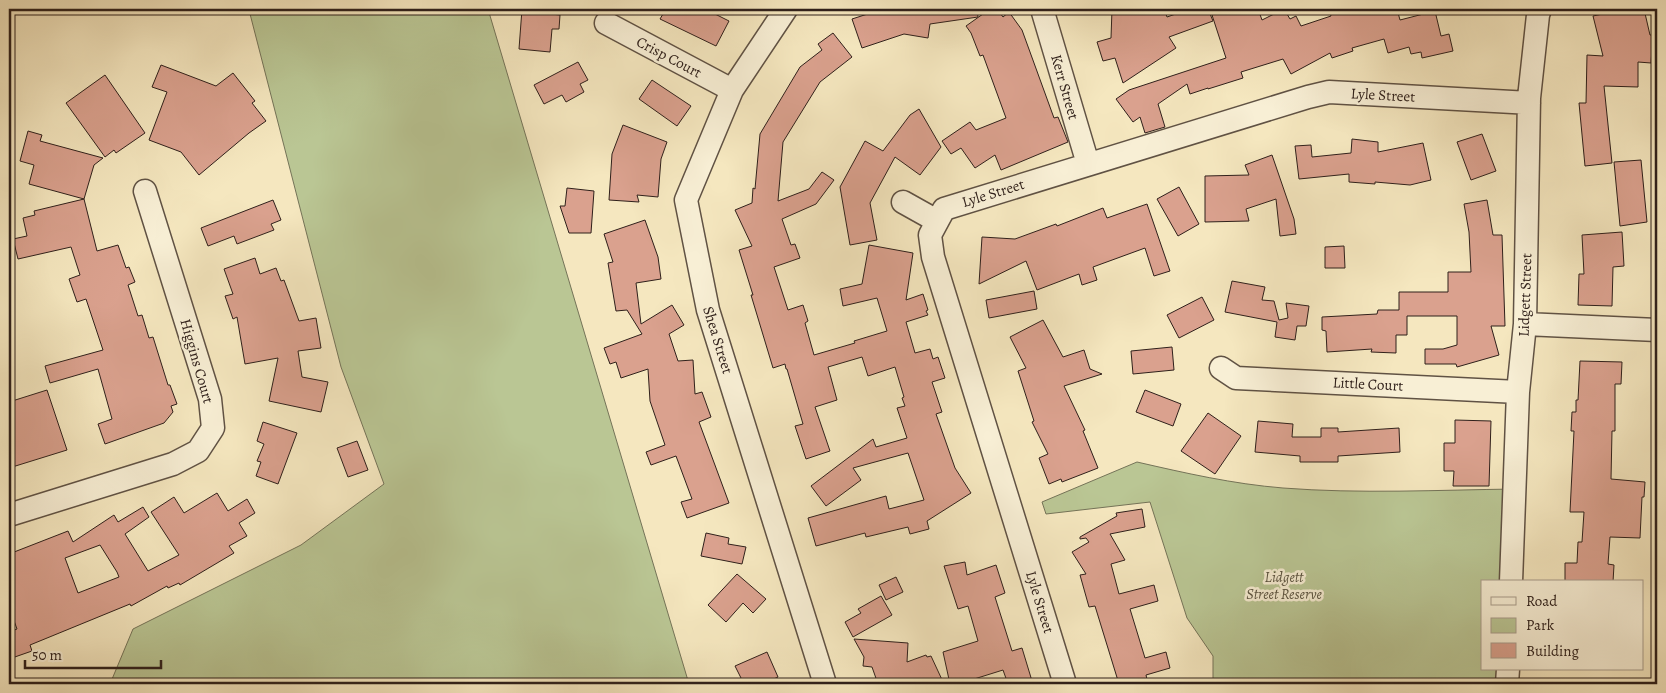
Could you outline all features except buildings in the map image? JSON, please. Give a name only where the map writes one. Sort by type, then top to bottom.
[{"type":"street","name":"Shea Street","points":[[786,9],[732,90],[686,200],[708,310],[825,684]]},
{"type":"street","name":"Kerr Street","points":[[1042,9],[1088,164]]},
{"type":"street","name":"Lidgett Street","points":[[1511,580],[1518,392],[1525,324],[1529,103],[1540,9]]},
{"type":"street","name":"Crisp Court","points":[[606,23],[732,90]]},
{"type":"street","name":"Lyle Street","points":[[1065,684],[933,258],[930,235],[944,209],[1329,92],[1529,103]]},
{"type":"street","name":"Higgins Court","points":[[9,515],[173,464],[198,451],[213,428],[210,399],[145,191]]},
{"type":"street","points":[[903,202],[937,220]]},
{"type":"street","points":[[1525,324],[1657,330]]},
{"type":"street","name":"Little Court","points":[[1221,368],[1236,378],[1518,392]]},
{"type":"street","points":[[1507,684],[1508,670]]},
{"type":"green space","points":[[488,9],[689,684],[110,684],[133,629],[301,545],[384,484],[341,367],[249,10]]},
{"type":"green space","name":"Lidgett Street Reserve","points":[[1137,462],[1227,481],[1283,488],[1370,491],[1515,489],[1511,580],[1481,580],[1481,670],[1508,670],[1507,684],[1213,684],[1213,656],[1187,618],[1150,502],[1046,514],[1042,502]]}]
